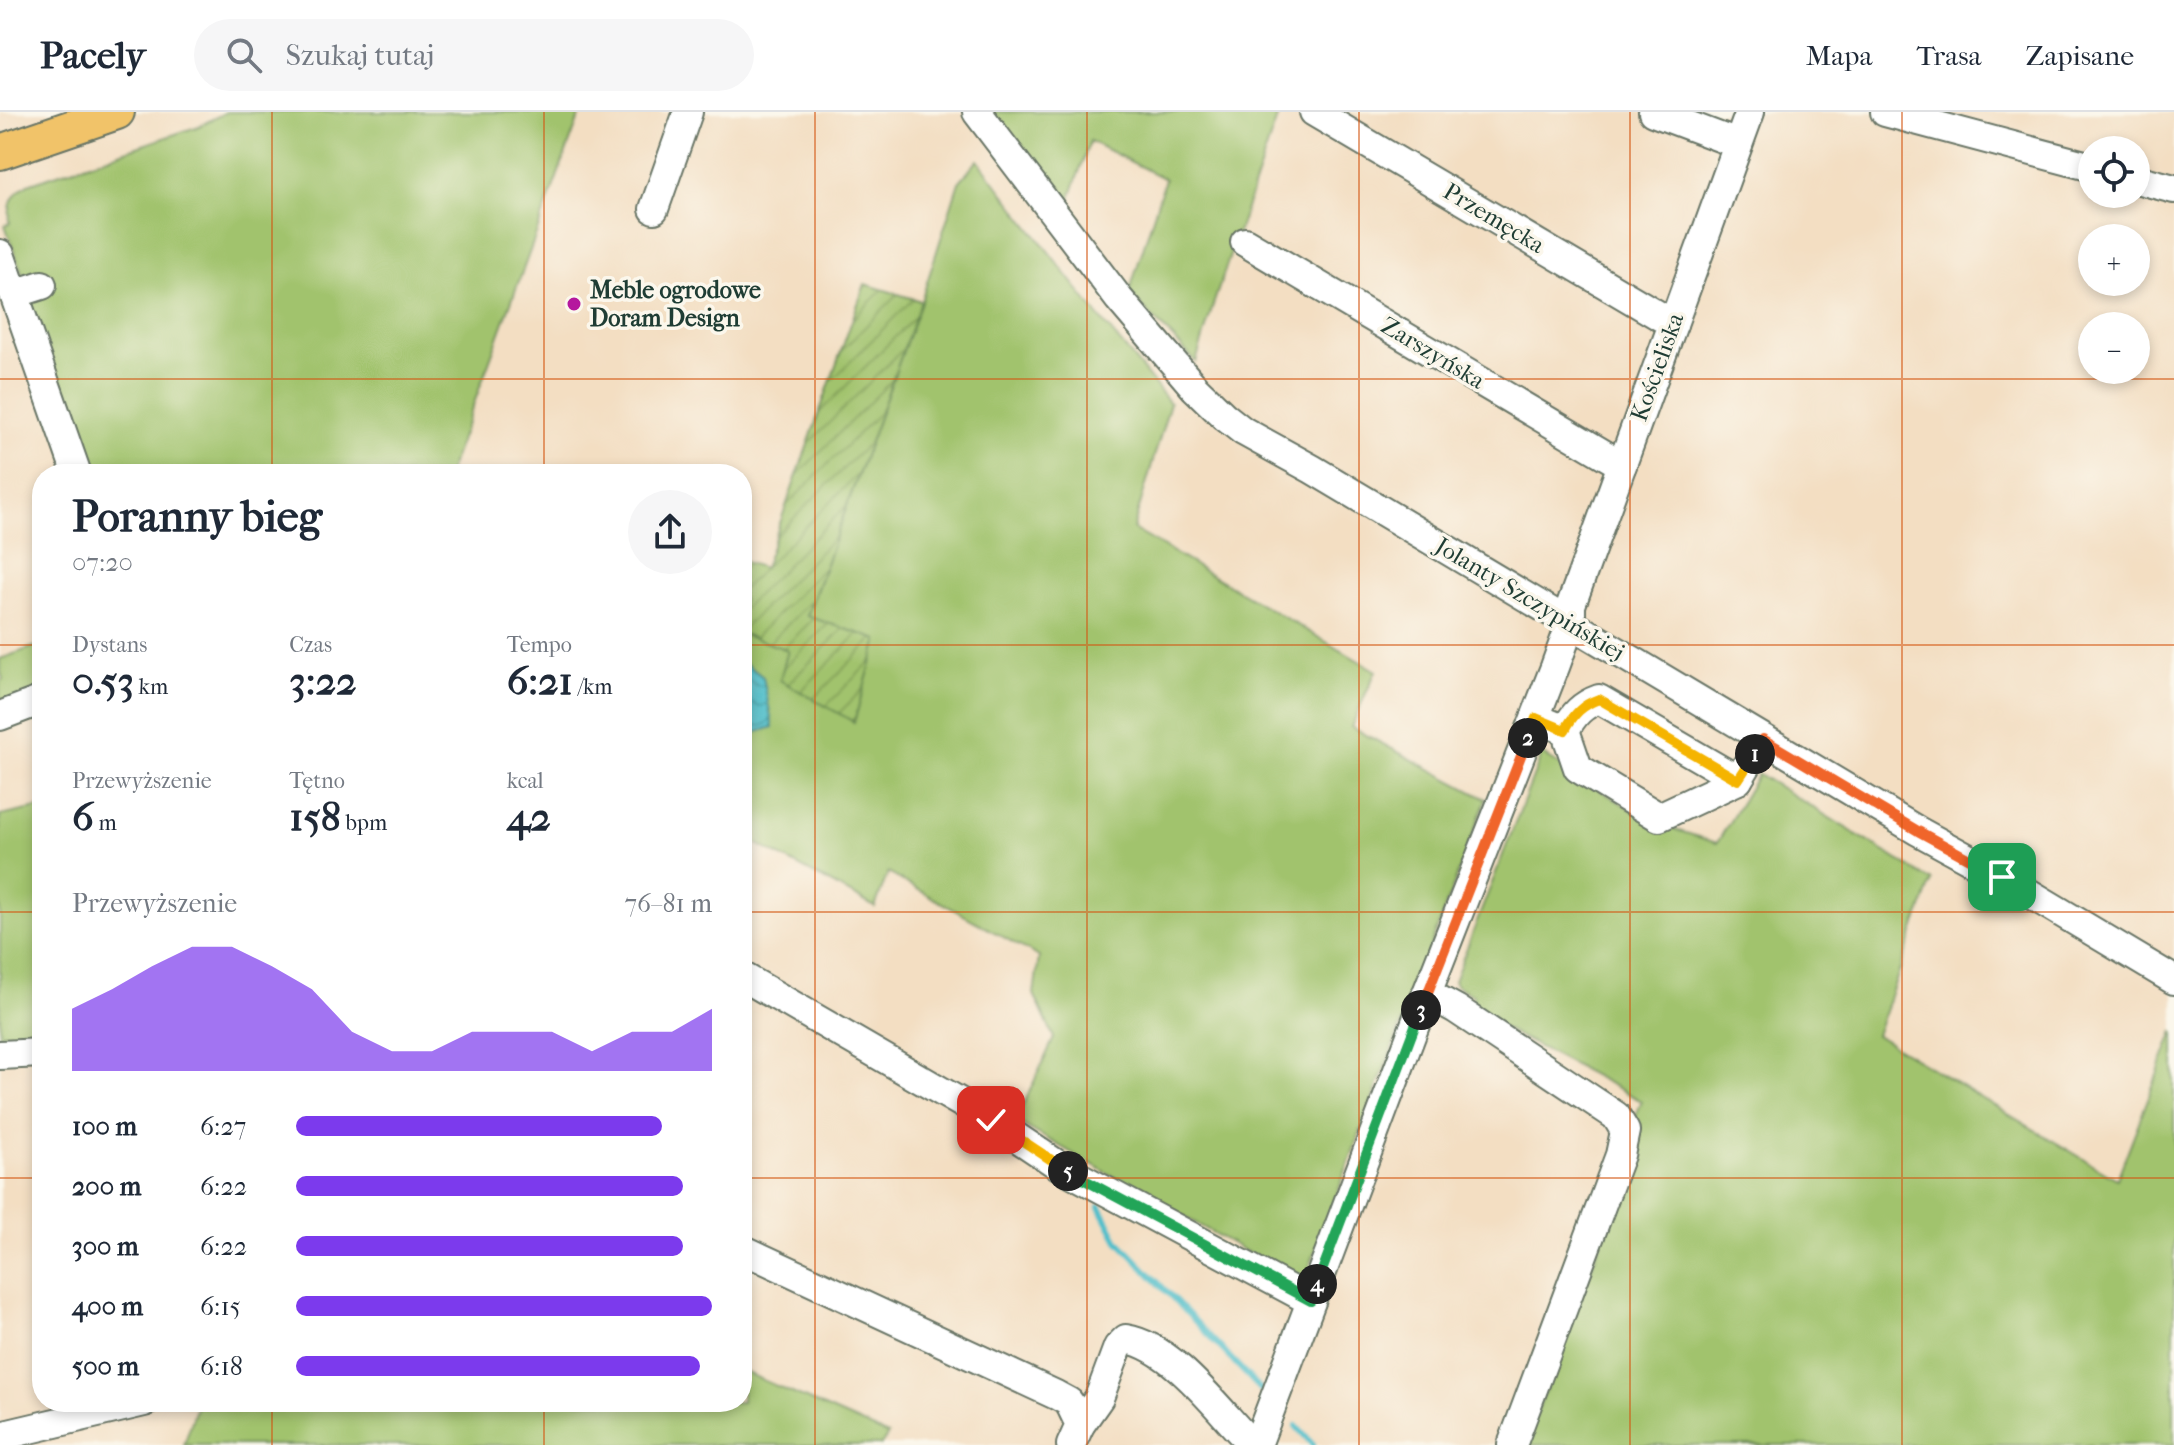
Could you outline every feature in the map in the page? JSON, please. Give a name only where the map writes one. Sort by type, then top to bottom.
[{"type":"main road","points":[[0,152],[117,112]]},
{"type":"street","points":[[654,209],[688,112]]},
{"type":"street","name":"Jolanty Szczypińskiej","points":[[977,112],[1119,299],[1195,388],[1243,431],[2174,980]]},
{"type":"street","name":"Przemęcka","points":[[1314,112],[1673,324]]},
{"type":"street","points":[[1653,112],[1738,144]]},
{"type":"street","name":"Kościeliska","points":[[1257,1444],[1427,993],[1536,718],[1571,623],[1571,605],[1750,112]]},
{"type":"street","points":[[1885,112],[2078,163]]},
{"type":"street","points":[[2150,183],[2174,189]]},
{"type":"street","name":"Zarszyńska","points":[[1245,242],[1622,465]]},
{"type":"street","points":[[0,254],[74,464]]},
{"type":"street","points":[[14,294],[42,285]]},
{"type":"street","points":[[1738,780],[1599,699],[1586,704],[1574,714],[1565,730],[1578,768],[1659,817],[1738,780],[1763,739]]},
{"type":"street","points":[[0,716],[32,704]]},
{"type":"street","points":[[1536,718],[1565,730]]},
{"type":"street","points":[[752,982],[991,1120],[1061,1167],[1311,1301]]},
{"type":"street","points":[[1427,993],[1456,1009],[1616,1116],[1625,1131],[1620,1155],[1512,1445]]},
{"type":"street","points":[[0,1055],[32,1053]]},
{"type":"street","points":[[752,1254],[1069,1402],[1076,1435]]},
{"type":"street","points":[[1076,1435],[1099,1398],[1118,1347],[1126,1339],[1137,1341],[1168,1357],[1244,1436],[1257,1444]]},
{"type":"street","points":[[0,1436],[102,1412]]},
{"type":"green space","points":[[226,112],[581,112],[452,464],[84,464],[31,304],[34,299],[30,278],[22,273],[5,225],[10,223],[12,200],[28,184],[199,126]]},
{"type":"green space","points":[[990,112],[1279,112],[1196,362],[1129,293],[1165,179],[1090,141],[1065,212]]},
{"type":"green space","points":[[978,160],[1170,403],[1133,529],[1376,671],[1351,727],[1486,799],[1303,1284],[1016,1121],[1054,1038],[1034,994],[1039,957],[888,873],[875,907],[752,841],[752,708],[763,677],[752,669],[752,637],[789,650],[807,616],[921,301],[959,182]]},
{"type":"green space","points":[[865,284],[921,301],[807,616],[878,640],[854,722],[780,680],[788,650],[752,637],[752,564],[764,568]]},
{"type":"green space","points":[[32,648],[32,693],[0,705],[0,681],[3,679],[0,659]]},
{"type":"green space","points":[[1542,754],[1652,822],[1717,843],[1758,774],[1932,881],[1876,1035],[2117,1179],[2174,1031],[2174,1445],[1525,1445],[1638,1142],[1632,1125],[1642,1101],[1469,1010],[1474,996],[1454,981]]},
{"type":"green space","points":[[32,809],[32,1046],[0,1047],[0,816]]},
{"type":"green space","points":[[752,1375],[888,1435],[881,1445],[184,1445],[195,1412],[752,1412]]},
{"type":"water","points":[[752,669],[763,677],[773,727],[752,734]]},
{"type":"waterway","points":[[1100,1207],[1118,1241],[1265,1394]]},
{"type":"waterway","points":[[1296,1426],[1313,1445]]},
{"type":"place","name":"Meble ogrodowe Doram Design","points":[[574,304]]},
{"type":"route","points":[[991,1120],[1061,1167],[1311,1301],[1427,993],[1536,718],[1565,730],[1574,714],[1586,704],[1599,699],[1738,780],[1763,739],[2002,877]]}]
